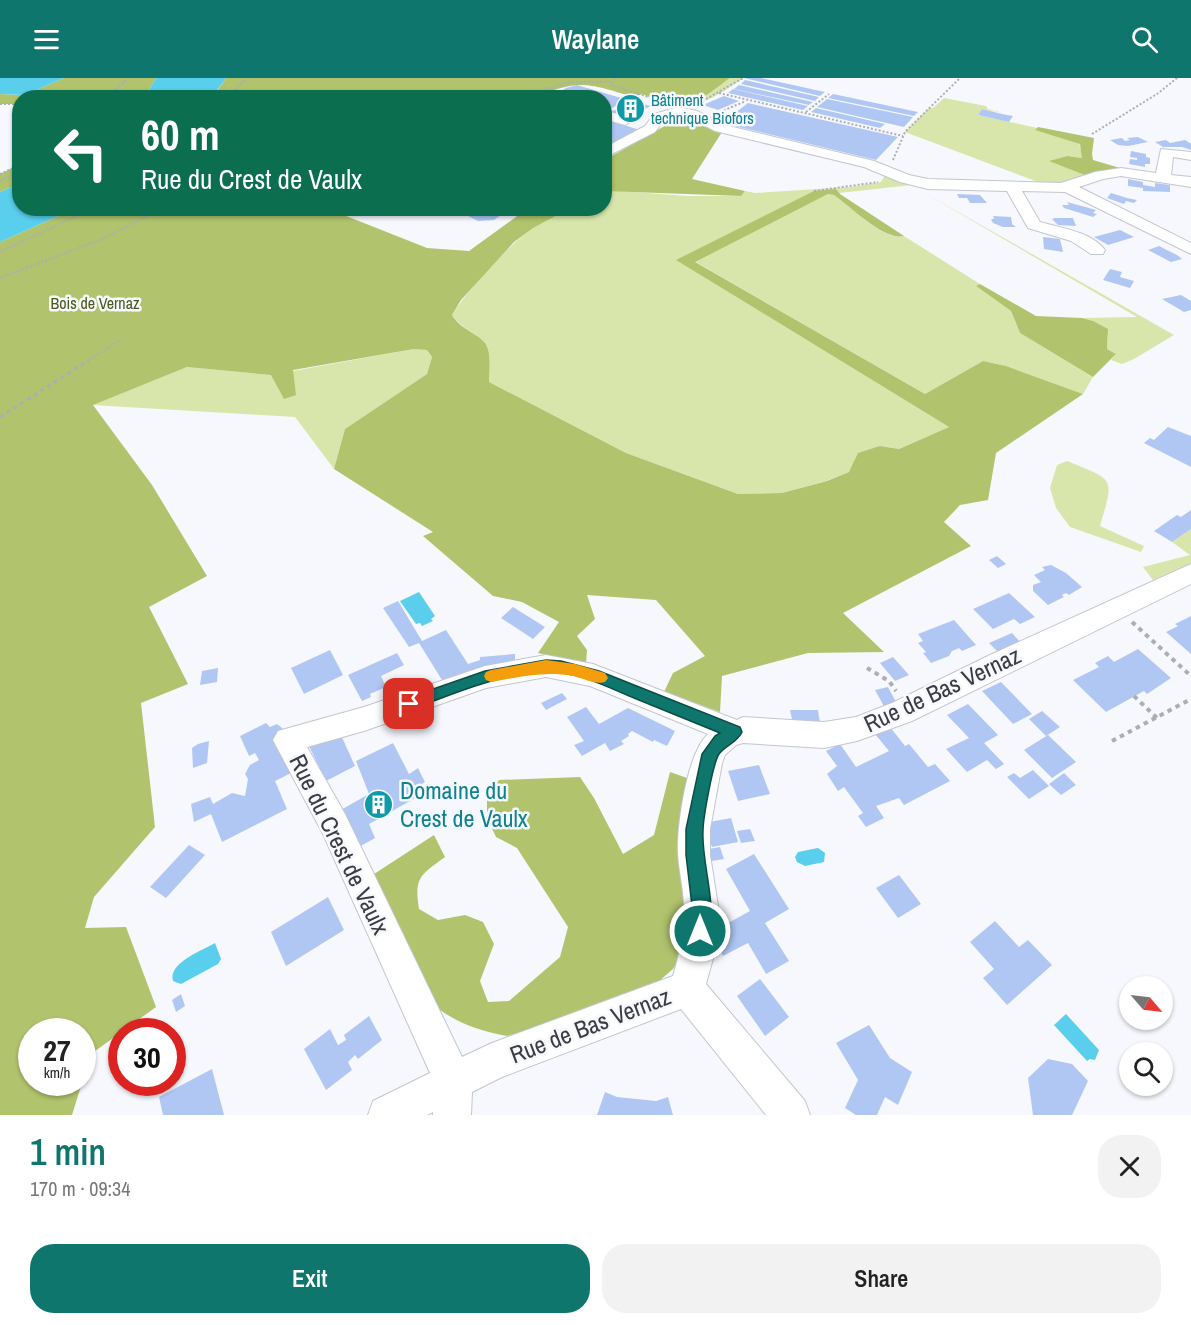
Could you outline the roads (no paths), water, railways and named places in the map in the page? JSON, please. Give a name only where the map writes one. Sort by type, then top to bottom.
[{"type":"street","points":[[612,150],[647,132],[659,117],[692,113],[716,127],[869,164],[898,176],[937,185],[1067,187],[1112,173],[1130,172],[1191,182]]},
{"type":"street","points":[[612,117],[625,121]]},
{"type":"street","points":[[1162,177],[1166,152],[1191,156]]},
{"type":"street","points":[[1012,187],[1033,224],[1077,238],[1098,249]]},
{"type":"street","points":[[1067,187],[1191,249]]},
{"type":"street","name":"Rue de Bas Vernaz","points":[[387,1115],[453,1099],[492,1062],[687,989],[700,944],[701,906],[694,855],[695,825],[710,754],[721,741],[735,732],[754,729],[838,734],[857,729],[908,709],[1191,573]]},
{"type":"street","name":"Rue du Crest de Vaulx","points":[[453,1099],[334,824],[288,740],[364,719],[485,677],[546,666],[593,675],[735,732]]},
{"type":"street","points":[[687,989],[791,1115]]},
{"type":"water","points":[[0,78],[64,78],[36,90],[12,90],[12,94],[0,94]]},
{"type":"water","points":[[156,78],[226,78],[217,90],[149,90]]},
{"type":"water","points":[[12,187],[12,216],[58,216],[0,242],[0,192]]},
{"type":"water","points":[[419,592],[435,616],[431,619],[433,621],[422,626],[420,623],[416,624],[400,601]]},
{"type":"water","points":[[818,848],[825,853],[824,862],[805,866],[797,862],[795,857],[798,852]]},
{"type":"water","points":[[215,943],[221,959],[218,964],[181,984],[173,981],[175,969],[180,963]]},
{"type":"water","points":[[1066,1014],[1099,1050],[1095,1060],[1087,1061],[1054,1025]]},
{"type":"place","name":"Bâtiment technique Biofors","points":[[630,109]]},
{"type":"place","name":"Domaine du Crest de Vaulx","points":[[379,804]]},
{"type":"park label","name":"Bois de Vernaz","points":[[95,303]]}]
